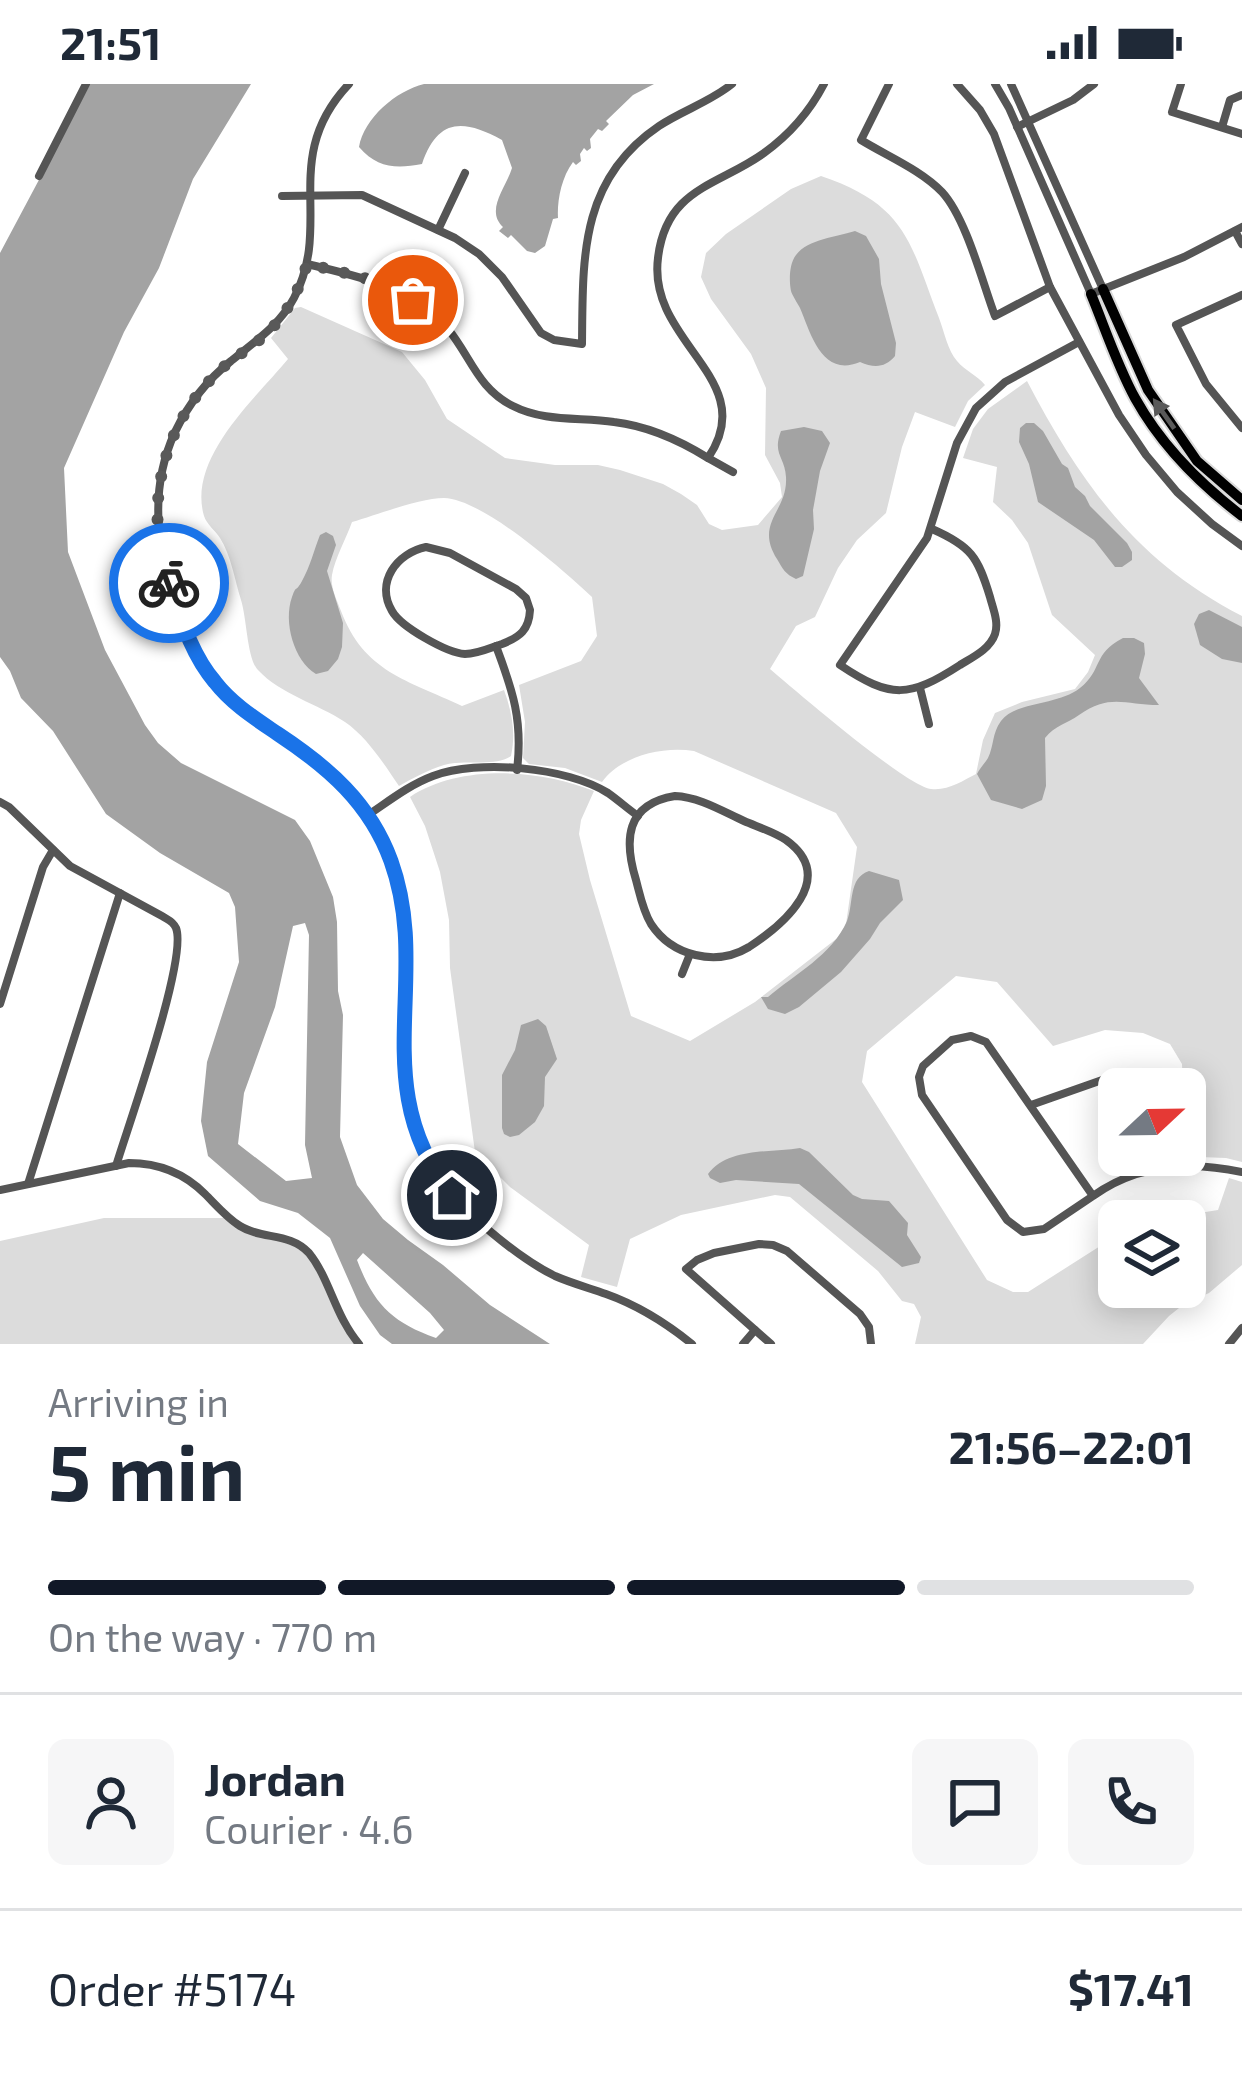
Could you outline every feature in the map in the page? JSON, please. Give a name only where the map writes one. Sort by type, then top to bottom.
[{"type":"main road","points":[[1097,291],[1148,390],[1197,461],[1242,500]]},
{"type":"main road","points":[[1097,291],[1134,397],[1211,492],[1242,516]]},
{"type":"street","points":[[39,176],[86,84]]},
{"type":"street","points":[[349,84],[316,139],[310,165],[311,237],[296,294],[259,340],[215,374],[184,415],[169,446],[157,511],[166,575],[197,656],[215,683],[346,788],[368,815],[391,860],[405,931],[406,1089],[417,1136],[432,1167],[464,1208],[531,1262],[630,1304],[692,1344]]},
{"type":"street","points":[[282,196],[362,195],[438,230],[490,264],[541,333],[581,344],[585,243],[593,210],[608,180],[647,135],[732,84]]},
{"type":"street","points":[[709,458],[723,425],[720,396],[663,306],[657,282],[659,248],[668,224],[689,196],[780,141],[824,84]]},
{"type":"street","points":[[889,84],[861,140],[929,181],[945,196],[958,216],[995,316],[1050,287]]},
{"type":"street","points":[[957,84],[994,134],[1050,287],[1119,415],[1154,465],[1194,508],[1242,546]]},
{"type":"street","points":[[995,84],[1097,291]]},
{"type":"street","points":[[1011,84],[1097,291]]},
{"type":"street","points":[[1017,127],[1073,100],[1094,84]]},
{"type":"street","points":[[1181,84],[1172,112],[1242,134]]},
{"type":"street","points":[[1222,127],[1230,100],[1242,95]]},
{"type":"street","points":[[438,230],[465,173]]},
{"type":"street","points":[[1097,291],[1184,257],[1239,229],[1242,244]]},
{"type":"street","points":[[307,264],[376,282],[424,306],[452,334],[486,387],[519,409],[635,426],[674,439],[733,472]]},
{"type":"street","points":[[1242,295],[1176,325],[1206,384],[1242,428]]},
{"type":"street","points":[[932,530],[964,545],[980,564],[996,621],[994,638],[920,688],[885,689],[865,682],[840,665],[932,530],[956,443],[976,409],[1005,382],[1079,342]]},
{"type":"street","points":[[418,549],[442,549],[522,593],[530,610],[528,624],[515,639],[496,646],[470,654],[454,652],[399,621],[386,593],[396,563],[418,549]]},
{"type":"street","points":[[994,638],[1004,644]]},
{"type":"street","points":[[496,646],[517,708],[517,770]]},
{"type":"street","points":[[920,688],[929,724]]},
{"type":"street","points":[[368,815],[420,782],[448,771],[478,767],[560,776],[609,794],[638,816]]},
{"type":"street","points":[[666,798],[694,799],[782,837],[804,863],[805,890],[799,905],[740,951],[720,957],[690,954],[661,936],[645,911],[628,850],[638,816],[666,798]]},
{"type":"street","points":[[0,802],[70,866],[171,921],[177,934],[171,988],[116,1166]]},
{"type":"street","points":[[0,1004],[53,850]]},
{"type":"street","points":[[28,1184],[120,893]]},
{"type":"street","points":[[682,974],[690,954]]},
{"type":"street","points":[[1093,1196],[991,1047],[975,1036],[965,1036],[952,1040],[927,1062],[918,1083],[922,1095],[1012,1225],[1023,1232],[1037,1232],[1127,1176],[1152,1169],[1180,1166],[1242,1172]]},
{"type":"street","points":[[1031,1106],[1098,1082]]},
{"type":"street","points":[[0,1190],[129,1163],[183,1176],[246,1230],[286,1238],[303,1248],[358,1344]]},
{"type":"street","points":[[771,1344],[685,1271],[690,1265],[714,1253],[759,1244],[781,1248],[860,1314],[871,1344]]},
{"type":"street","points":[[1229,1344],[1242,1328]]},
{"type":"street","points":[[743,1344],[755,1330]]},
{"type":"shaded area","points":[[90,84],[251,84],[193,179],[159,268],[124,332],[64,468],[68,552],[105,650],[158,743],[181,763],[295,820],[310,841],[333,897],[337,922],[343,1015],[340,1137],[357,1185],[383,1219],[408,1240],[490,1305],[550,1344],[392,1344],[360,1306],[330,1238],[298,1213],[260,1201],[208,1156],[201,1121],[207,1062],[239,962],[235,907],[229,893],[160,853],[106,814],[53,731],[21,698],[0,657],[0,253]],"holes":[[[305,923],[309,935],[305,1145],[312,1178],[286,1181],[238,1144],[244,1093],[275,1007],[293,926]],[[363,1253],[430,1313],[444,1330],[436,1338],[386,1310],[357,1260]]]},
{"type":"shaded area","points":[[424,84],[654,84],[633,95],[606,121],[609,124],[590,139],[591,148],[580,154],[581,161],[573,162],[565,175],[558,218],[553,219],[545,246],[535,253],[499,231],[503,227],[496,206],[512,168],[502,140],[475,128],[453,127],[436,138],[422,164],[404,166],[380,163],[359,147],[367,126],[383,107]]},
{"type":"shaded area","points":[[821,176],[850,187],[888,214],[912,248],[951,352],[985,385],[968,401],[955,427],[915,412],[886,513],[857,540],[815,617],[796,626],[770,669],[876,756],[931,789],[949,787],[976,774],[995,713],[1075,689],[1095,655],[1052,615],[1028,543],[993,502],[997,467],[963,458],[973,429],[988,409],[1027,381],[1068,453],[1115,516],[1171,571],[1242,616],[1242,1162],[1206,1157],[1206,1068],[1182,1068],[1170,1044],[1143,1033],[1105,1030],[1053,1046],[997,982],[956,976],[867,1051],[862,1082],[987,1280],[1013,1292],[1028,1292],[1098,1247],[1098,1308],[1179,1308],[1143,1344],[915,1344],[921,1317],[914,1304],[902,1301],[878,1271],[790,1197],[775,1195],[681,1215],[630,1239],[617,1287],[581,1277],[589,1245],[510,1187],[475,1152],[450,968],[449,920],[440,872],[410,797],[452,779],[500,773],[549,778],[594,791],[579,834],[631,1016],[690,1041],[755,1002],[840,936],[846,924],[857,847],[836,813],[694,751],[643,755],[620,765],[602,782],[565,768],[529,764],[523,758],[525,722],[519,685],[581,661],[597,636],[592,597],[500,522],[444,498],[352,522],[333,569],[333,589],[351,632],[390,672],[462,706],[504,690],[512,723],[511,756],[444,765],[399,786],[353,728],[277,686],[258,670],[230,560],[204,516],[205,472],[228,430],[288,359],[271,338],[295,308],[301,307],[402,352],[447,419],[505,458],[620,470],[681,494],[697,505],[709,524],[722,530],[758,525],[782,497],[765,455],[766,388],[751,354],[701,277],[706,253],[791,189]]},
{"type":"shaded area","points":[[855,231],[866,236],[879,259],[896,343],[895,356],[879,366],[836,364],[827,359],[791,291],[791,268],[801,250]]},
{"type":"shaded area","points":[[1026,423],[1043,431],[1075,487],[1127,543],[1132,560],[1115,567],[1094,540],[1038,502],[1019,442],[1020,428]]},
{"type":"shaded area","points":[[804,427],[822,431],[830,443],[820,471],[803,576],[796,579],[781,566],[769,536],[785,489],[778,450],[781,431]]},
{"type":"shaded area","points":[[326,532],[336,545],[327,571],[343,623],[342,647],[328,671],[316,674],[296,651],[290,607],[320,535]]},
{"type":"shaded area","points":[[1209,610],[1242,627],[1242,663],[1222,659],[1200,645],[1194,624],[1199,614]]},
{"type":"shaded area","points":[[1123,638],[1144,643],[1139,678],[1159,705],[1109,702],[1090,708],[1045,738],[1042,800],[1022,809],[991,800],[977,774],[1001,721],[1016,710],[1080,688],[1106,650]]},
{"type":"shaded area","points":[[869,871],[899,880],[903,900],[841,972],[799,1007],[785,1014],[768,1009],[761,997],[768,997],[832,944],[847,921],[858,879]]},
{"type":"shaded area","points":[[538,1019],[546,1026],[557,1059],[545,1077],[544,1106],[535,1122],[510,1137],[502,1128],[502,1075],[521,1025]]},
{"type":"shaded area","points":[[800,1148],[853,1195],[889,1201],[908,1223],[907,1235],[921,1257],[919,1263],[902,1267],[799,1184],[720,1183],[708,1174],[738,1155]]},
{"type":"shaded area","points":[[1229,1178],[1242,1182],[1242,1265],[1209,1293],[1206,1212],[1218,1210]]},
{"type":"shaded area","points":[[104,1218],[230,1218],[246,1230],[303,1248],[343,1324],[362,1344],[0,1344],[0,1241]]},
{"type":"way so far","points":[[169,583],[157,511],[160,476],[176,430],[215,374],[280,319],[307,264],[362,277],[413,300]]},
{"type":"route","points":[[169,583],[190,641],[215,683],[237,705],[334,775],[368,815],[385,845],[404,912],[408,1106],[424,1152],[452,1195]]}]
